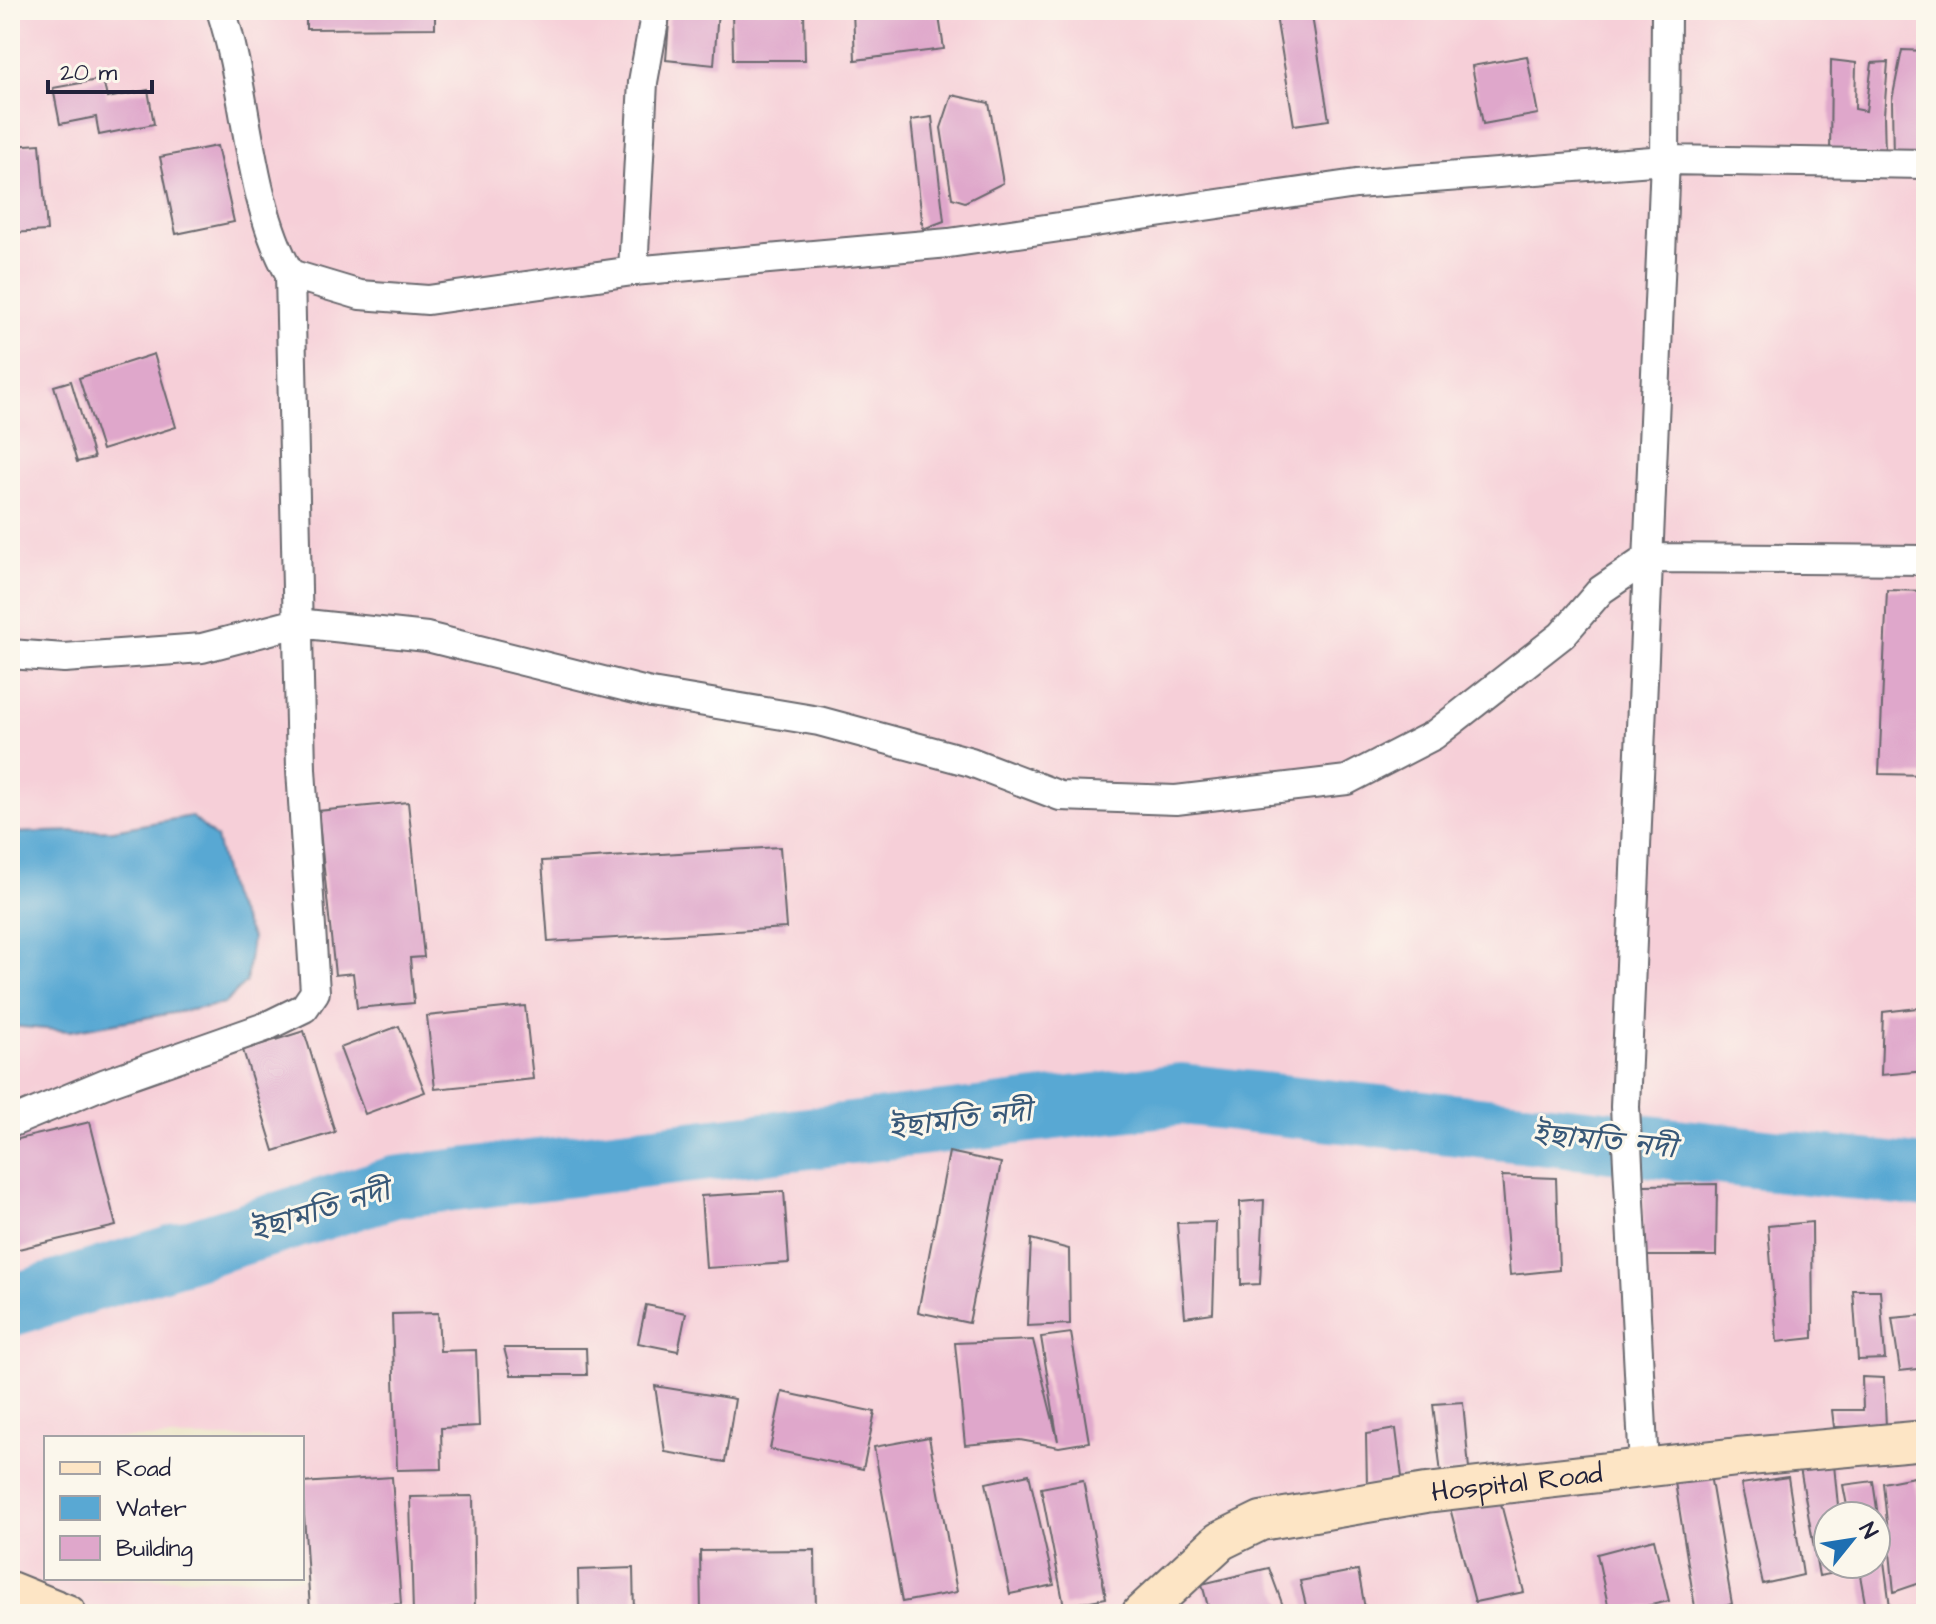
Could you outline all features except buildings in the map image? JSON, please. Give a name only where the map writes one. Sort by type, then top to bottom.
[{"type":"main road","name":"Hospital Road","points":[[1141,1614],[1220,1541],[1261,1521],[1426,1493],[1644,1467],[1926,1440]]},
{"type":"main road","points":[[10,1591],[67,1614]]},
{"type":"street","points":[[10,1123],[106,1083],[265,1027],[304,1008],[315,992],[301,769],[290,274],[272,232],[221,10]]},
{"type":"street","points":[[633,271],[643,82],[656,10]]},
{"type":"street","points":[[1644,1467],[1625,1107],[1665,160],[1666,10]]},
{"type":"street","points":[[290,274],[360,295],[428,300],[633,271],[949,243],[1356,184],[1665,160],[1926,164]]},
{"type":"street","points":[[10,654],[64,658],[202,648],[297,623],[427,637],[651,693],[819,721],[971,762],[1060,796],[1176,800],[1347,780],[1434,735],[1562,635],[1601,590],[1648,558],[1926,560]]},
{"type":"shaded area","points":[[10,10],[1926,10],[1926,1614],[10,1614]]},
{"type":"water","points":[[191,816],[216,838],[230,896],[252,938],[246,982],[224,1004],[70,1031],[10,1026],[10,833],[113,830]]},
{"type":"waterway","name":"ইছামতি নদী","points":[[10,1306],[394,1187],[1181,1094],[1926,1177]]}]
